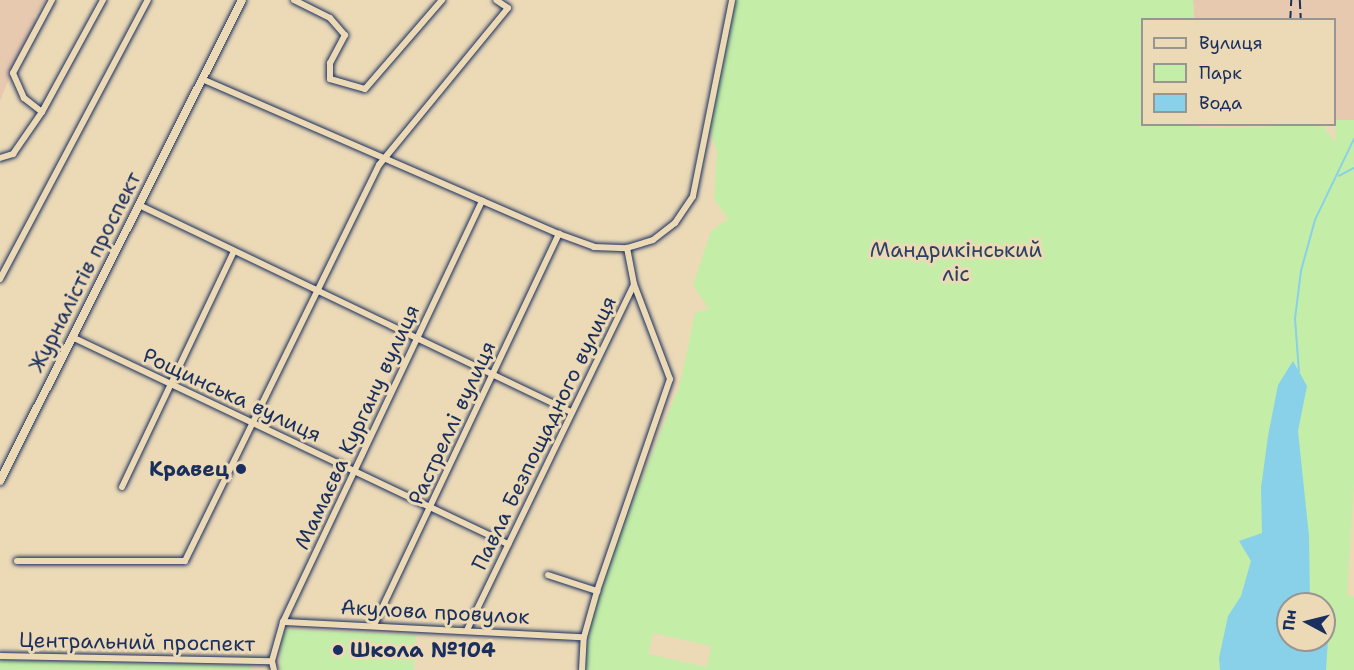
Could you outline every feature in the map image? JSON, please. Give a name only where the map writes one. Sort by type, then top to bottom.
[{"type":"main road","name":"Журналістів проспект","points":[[0,481],[242,0]]},
{"type":"street","points":[[42,112],[24,98],[13,73],[52,0]]},
{"type":"street","points":[[0,158],[13,154],[42,112],[103,0]]},
{"type":"street","points":[[0,279],[148,0]]},
{"type":"street","points":[[294,0],[330,18],[345,35],[330,63],[330,78],[364,89],[442,0]]},
{"type":"street","points":[[17,561],[185,561],[316,291],[385,158],[508,8],[496,0]]},
{"type":"street","points":[[202,79],[559,234],[594,247],[627,248],[653,240],[675,223],[693,196],[732,0]]},
{"type":"street","name":"Мамаєва Кургану вулиця","points":[[274,670],[272,661],[283,622],[482,201]]},
{"type":"street","points":[[139,205],[572,412]]},
{"type":"street","name":"Растреллі вулиця","points":[[374,625],[432,507],[559,234]]},
{"type":"street","name":"Павла Безпощадного вулиця","points":[[467,630],[634,284],[628,265],[627,248]]},
{"type":"street","points":[[123,487],[234,251]]},
{"type":"street","points":[[582,670],[585,637],[597,591],[670,380],[634,284]]},
{"type":"street","name":"Рощинська вулиця","points":[[72,337],[170,386],[508,544]]},
{"type":"street","points":[[549,575],[597,591]]},
{"type":"street","name":"Акулова провулок","points":[[283,622],[585,637]]},
{"type":"street","name":"Центральний проспект","points":[[0,656],[272,661]]},
{"type":"shaded area","points":[[0,0],[46,0],[34,16],[36,24],[21,49],[0,101]]},
{"type":"shaded area","points":[[1193,0],[1354,0],[1354,121],[1336,121],[1336,18],[1194,18]]},
{"type":"green space","name":"Мандрикінський ліс","points":[[732,0],[1193,0],[1194,18],[1141,18],[1141,126],[1197,126],[1198,128],[1323,126],[1336,143],[1336,120],[1354,120],[1354,482],[1347,595],[1354,597],[1354,670],[582,670],[597,591],[680,384],[695,313],[709,309],[693,285],[711,231],[728,219],[714,199],[717,152],[708,125]],"holes":[[[653,633],[711,646],[707,667],[648,654]]]},
{"type":"green space","points":[[281,629],[416,635],[414,670],[280,670]]},
{"type":"green space","points":[[0,660],[252,666],[251,670],[0,670]]},
{"type":"water","points":[[1293,361],[1307,386],[1298,431],[1309,536],[1310,592],[1276,592],[1276,652],[1327,652],[1326,670],[1220,670],[1219,658],[1228,616],[1241,596],[1251,561],[1239,541],[1262,533],[1261,488],[1278,385]]},
{"type":"waterway","points":[[1299,372],[1295,319],[1301,271],[1315,220],[1354,139]]},
{"type":"waterway","points":[[1339,176],[1354,168]]},
{"type":"railway","points":[[1290,18],[1291,0]]},
{"type":"railway","points":[[1300,0],[1301,18]]},
{"type":"place","name":"Кравец","points":[[241,469]]},
{"type":"place","name":"Школа №104","points":[[338,650]]}]
